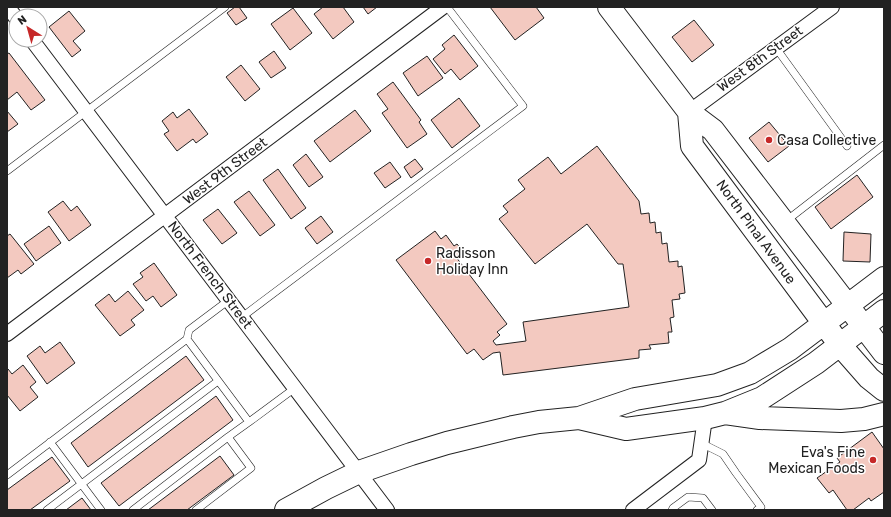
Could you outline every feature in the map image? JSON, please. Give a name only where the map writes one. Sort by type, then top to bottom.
[{"type":"main road","name":"North Pinal Avenue","points":[[609,7],[689,112],[713,130],[884,353]]},
{"type":"main road","name":"North Pinal Avenue","points":[[689,112],[692,146],[840,345],[869,378],[884,390]]},
{"type":"main road","points":[[286,510],[359,472],[411,454],[480,434],[539,422],[579,418],[635,399],[716,385],[750,373],[790,349],[884,278]]},
{"type":"main road","points":[[579,418],[626,429],[715,415],[762,398],[816,363],[884,311]]},
{"type":"main road","points":[[715,415],[760,418],[841,420],[864,419],[884,414]]},
{"type":"street","name":"West 9th Street","points":[[7,334],[443,7]]},
{"type":"street","name":"West 8th Street","points":[[689,112],[832,7]]},
{"type":"street","name":"North French Street","points":[[38,48],[387,510]]},
{"type":"street","points":[[633,510],[698,460],[701,443],[715,415]]},
{"type":"lane","points":[[7,171],[225,7]]},
{"type":"lane","points":[[242,317],[523,106],[447,7]]},
{"type":"lane","points":[[776,48],[847,146]]},
{"type":"lane","points":[[784,223],[884,145]]},
{"type":"lane","points":[[7,475],[187,339],[189,330],[229,300]]},
{"type":"lane","points":[[187,339],[249,422]]},
{"type":"lane","points":[[47,510],[218,381]]},
{"type":"lane","points":[[133,510],[295,388]]},
{"type":"lane","points":[[196,510],[251,468],[228,437]]},
{"type":"lane","points":[[50,442],[100,510]]},
{"type":"lane","points":[[701,443],[723,454],[762,507],[757,510]]},
{"type":"lane","points":[[672,510],[688,497],[703,498],[712,510]]},
{"type":"building","points":[[235,7],[239,7],[247,18],[236,25],[227,13]]},
{"type":"building","points":[[323,7],[343,7],[354,22],[333,39],[314,14]]},
{"type":"building","points":[[363,7],[377,7],[368,14]]},
{"type":"building","points":[[490,7],[536,7],[544,18],[515,40]]},
{"type":"building","points":[[293,8],[312,33],[290,50],[271,24]]},
{"type":"building","points":[[69,11],[85,31],[73,41],[81,50],[72,57],[49,27]]},
{"type":"building","points":[[694,20],[714,45],[692,62],[672,37]]},
{"type":"building","points":[[454,35],[478,66],[460,80],[451,69],[445,74],[433,59],[445,49],[442,45]]},
{"type":"building","points":[[274,51],[286,68],[271,78],[259,62]]},
{"type":"building","points":[[9,53],[45,100],[31,110],[17,92],[7,100],[7,54]]},
{"type":"building","points":[[427,56],[443,78],[418,96],[403,73]]},
{"type":"building","points":[[241,65],[260,89],[245,101],[226,77]]},
{"type":"building","points":[[393,82],[421,120],[419,122],[427,134],[407,148],[382,113],[388,109],[377,94]]},
{"type":"building","points":[[459,98],[480,126],[452,148],[431,120]]},
{"type":"building","points":[[189,109],[208,134],[196,143],[193,139],[177,151],[164,134],[169,131],[162,121],[173,112],[177,118]]},
{"type":"building","points":[[355,110],[371,131],[330,162],[314,141]]},
{"type":"building","points":[[7,111],[18,124],[7,132]]},
{"type":"building","points":[[769,122],[789,146],[768,162],[749,138]]},
{"type":"building","name":"Radisson Holiday Inn","points":[[597,146],[639,201],[641,214],[649,213],[650,223],[655,222],[656,233],[661,232],[662,244],[667,243],[669,262],[678,261],[678,267],[682,266],[685,293],[679,294],[680,299],[672,300],[674,317],[670,318],[672,332],[668,332],[669,343],[649,345],[651,349],[639,350],[639,358],[503,375],[500,352],[493,353],[483,360],[474,349],[467,354],[396,260],[435,231],[441,239],[446,235],[454,246],[457,244],[463,251],[456,257],[507,324],[497,332],[500,335],[493,341],[496,345],[526,341],[523,322],[629,307],[623,264],[618,264],[587,224],[535,264],[499,219],[508,212],[503,206],[525,189],[518,180],[548,157],[561,174]]},
{"type":"building","points":[[306,154],[323,177],[309,187],[293,165]]},
{"type":"building","points":[[415,159],[423,169],[411,178],[404,167]]},
{"type":"building","points":[[390,162],[401,177],[385,188],[374,173]]},
{"type":"building","points":[[278,169],[306,208],[291,219],[263,180]]},
{"type":"building","points":[[857,175],[873,197],[831,229],[815,207]]},
{"type":"building","points":[[249,191],[275,225],[260,236],[234,202]]},
{"type":"building","points":[[63,201],[71,211],[77,206],[91,225],[69,241],[48,212]]},
{"type":"building","points":[[218,209],[237,233],[222,244],[203,220]]},
{"type":"building","points":[[321,216],[333,232],[317,244],[305,228]]},
{"type":"building","points":[[49,226],[61,243],[36,261],[24,244]]},
{"type":"building","points":[[844,232],[871,234],[870,262],[843,261]]},
{"type":"building","points":[[10,234],[34,264],[21,274],[18,270],[7,278],[7,236]]},
{"type":"building","points":[[154,263],[177,295],[161,307],[153,296],[146,301],[133,284],[143,277],[140,273]]},
{"type":"building","points":[[128,291],[144,310],[131,320],[135,325],[120,336],[95,305],[109,294],[115,302]]},
{"type":"building","points":[[60,342],[75,363],[47,384],[27,356],[40,346],[45,353]]},
{"type":"building","points":[[186,356],[204,380],[88,467],[71,443]]},
{"type":"building","points":[[23,365],[36,382],[30,387],[38,397],[20,411],[7,395],[7,370],[8,369],[12,374]]},
{"type":"building","points":[[216,396],[233,420],[119,506],[101,483]]},
{"type":"building","points":[[872,432],[884,449],[884,492],[871,501],[869,498],[853,510],[847,510],[833,490],[829,493],[817,478],[840,462],[837,458]]},
{"type":"building","points":[[220,456],[234,475],[187,510],[148,510]]},
{"type":"building","points":[[52,457],[70,481],[30,510],[7,510],[7,490]]},
{"type":"building","points":[[82,498],[91,510],[66,510]]},
{"type":"place","name":"Casa Collective","points":[[769,140]]},
{"type":"place","name":"Radisson Holiday Inn","points":[[428,261]]},
{"type":"place","name":"Eva's Fine Mexican Foods","points":[[873,460]]}]
